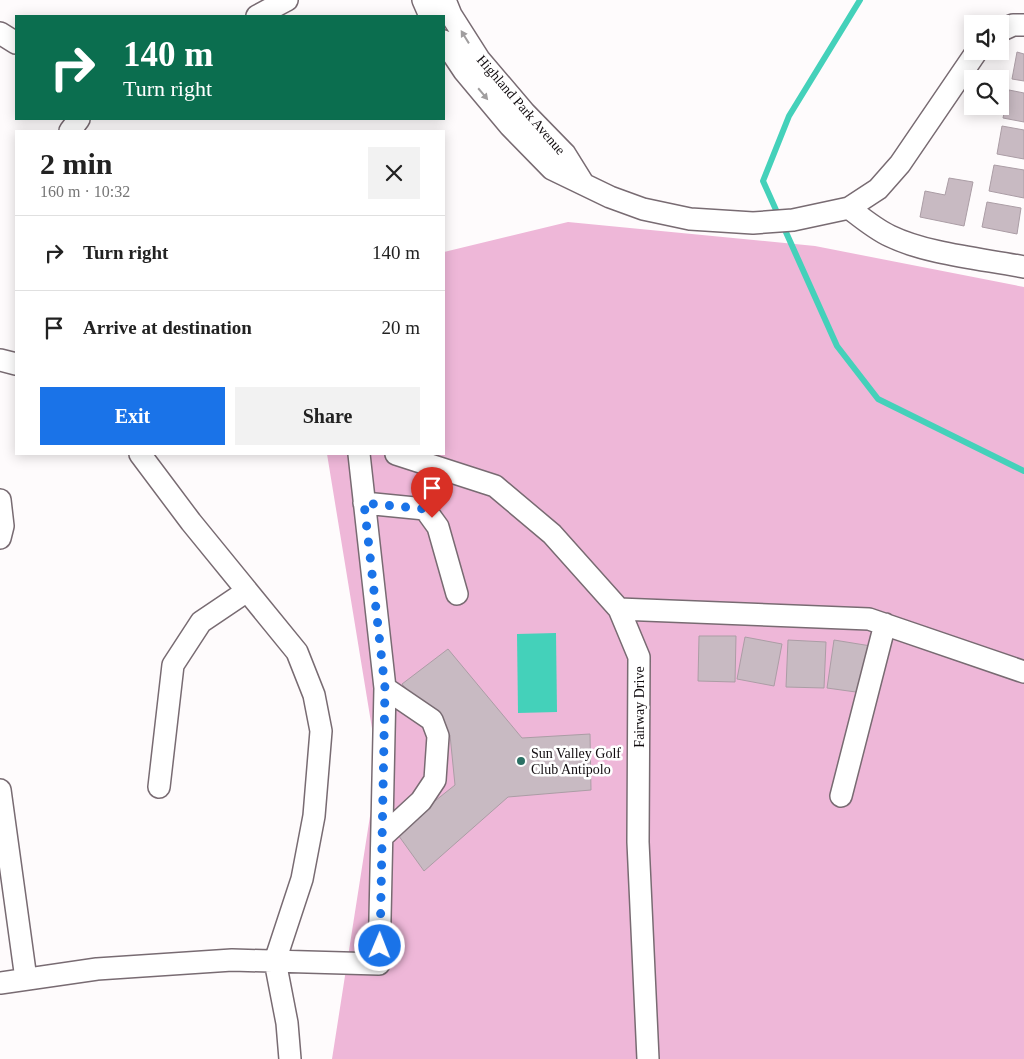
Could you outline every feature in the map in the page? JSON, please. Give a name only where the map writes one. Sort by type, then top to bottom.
[{"type":"street","points":[[259,15],[288,0]]},
{"type":"street","points":[[423,0],[430,15]]},
{"type":"street","name":"Highland Park Avenue","points":[[446,0],[451,15],[479,60],[525,113],[565,154],[583,183]]},
{"type":"street","points":[[1009,27],[1024,25]]},
{"type":"street","points":[[0,33],[15,42]]},
{"type":"street","name":"Highland Park Avenue","points":[[445,42],[464,70],[504,119],[552,169],[610,197],[642,209],[690,219],[752,223],[793,220],[849,208]]},
{"type":"street","points":[[971,60],[900,164],[878,189],[849,208],[868,223],[890,236],[915,245],[1024,267]]},
{"type":"street","points":[[0,360],[15,364]]},
{"type":"street","points":[[0,983],[97,969],[222,960],[379,964],[385,688],[359,455]]},
{"type":"street","name":"Fairway Drive","points":[[399,455],[495,486],[552,534],[619,609],[639,656],[638,842],[648,1059]]},
{"type":"street","points":[[144,456],[247,591],[297,652],[314,695],[321,731],[314,816],[302,879],[275,961],[287,1023],[290,1059]]},
{"type":"street","points":[[0,500],[3,526],[0,538]]},
{"type":"street","points":[[364,503],[425,509],[438,527],[457,594]]},
{"type":"street","points":[[159,787],[173,665],[201,622],[247,591]]},
{"type":"street","points":[[619,609],[868,619],[1024,672]]},
{"type":"street","points":[[840,796],[885,624]]},
{"type":"street","points":[[382,837],[421,800],[435,780],[438,736],[432,720],[385,688]]},
{"type":"street","points":[[0,790],[26,979]]},
{"type":"shaded area","points":[[568,222],[815,246],[1024,287],[1024,1059],[332,1059],[378,765],[327,455],[445,455],[445,252]]},
{"type":"shaded area","points":[[556,633],[557,712],[518,713],[517,634]]},
{"type":"building","points":[[1017,52],[1024,54],[1024,81],[1012,79]]},
{"type":"building","points":[[1009,90],[1024,93],[1024,122],[1003,118],[1004,115],[1009,115]]},
{"type":"building","points":[[1002,126],[1024,130],[1024,159],[997,154]]},
{"type":"building","points":[[994,165],[1024,170],[1024,198],[989,191]]},
{"type":"building","points":[[949,178],[973,182],[964,226],[920,217],[925,191],[945,195]]},
{"type":"building","points":[[987,202],[1021,208],[1017,234],[982,227]]},
{"type":"building","points":[[699,636],[736,636],[735,682],[698,681]]},
{"type":"building","points":[[745,637],[782,644],[774,686],[737,679]]},
{"type":"building","points":[[788,640],[826,642],[824,688],[786,687]]},
{"type":"building","points":[[834,640],[871,646],[863,693],[827,688]]},
{"type":"building","name":"Sun Valley Golf Club Antipolo","points":[[448,649],[522,738],[590,734],[591,790],[508,797],[424,871],[396,832],[455,785],[450,735],[402,684]]},
{"type":"waterway","points":[[860,0],[789,116],[763,181],[837,346],[878,399],[1024,471]]},
{"type":"place","name":"Sun Valley Golf Club Antipolo","points":[[521,761]]},
{"type":"route","points":[[380,946],[385,688],[364,503],[425,509],[432,518]]}]
